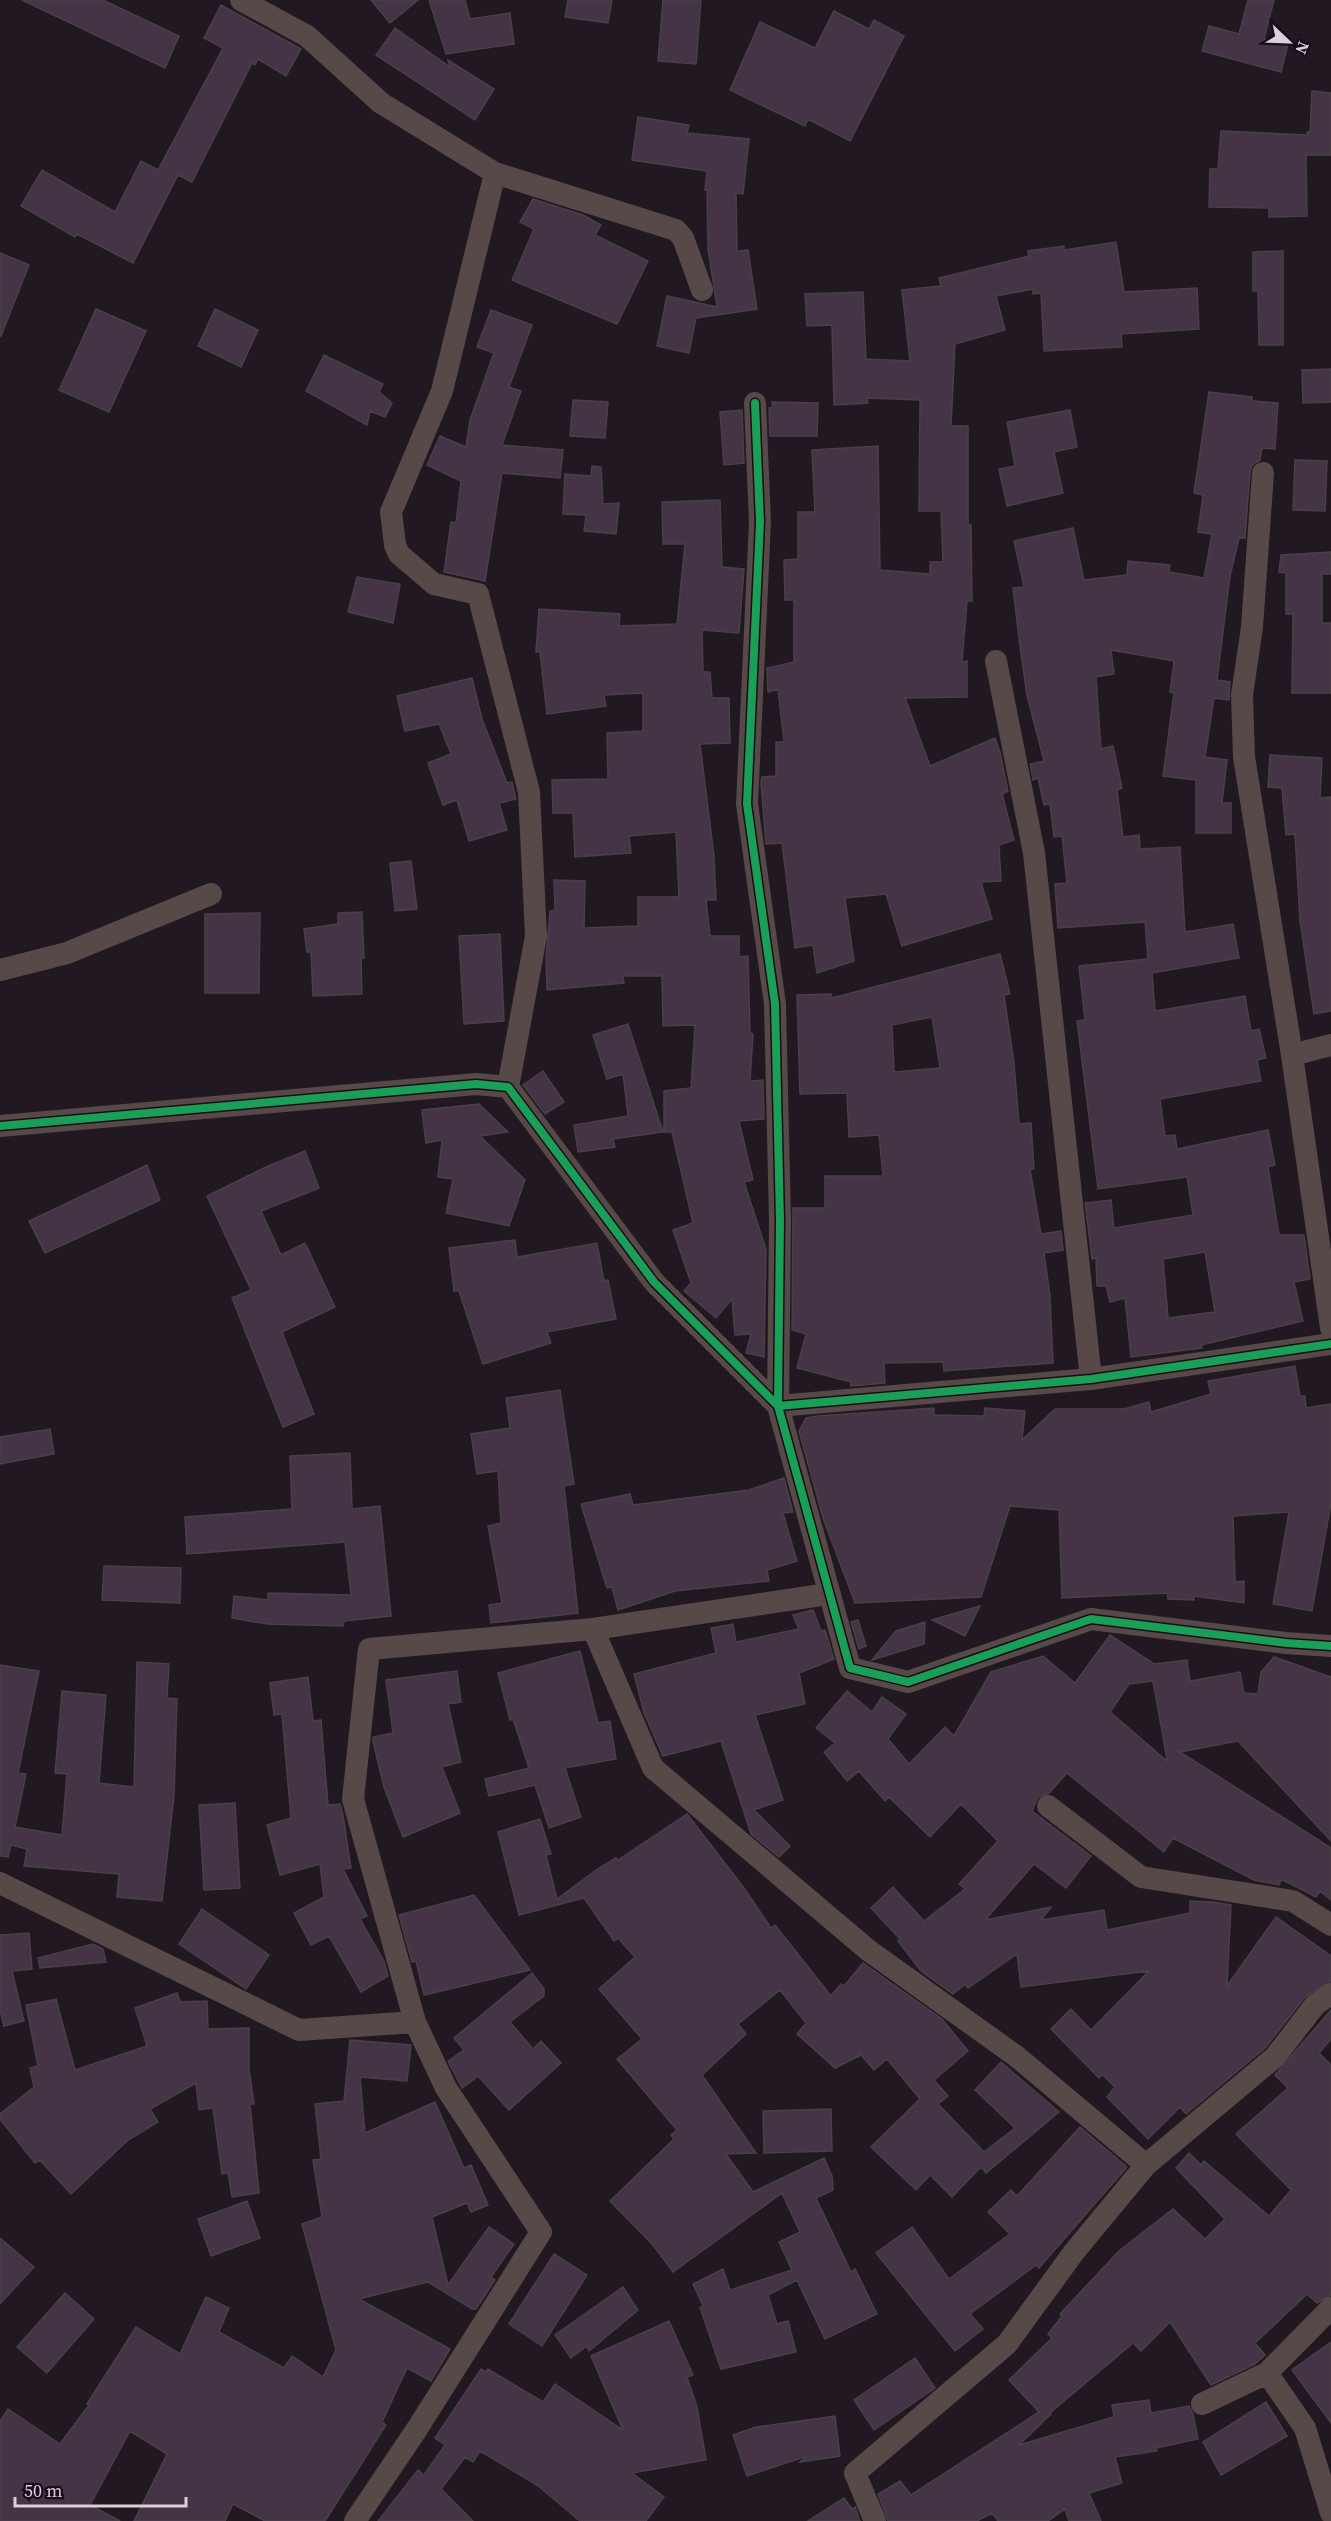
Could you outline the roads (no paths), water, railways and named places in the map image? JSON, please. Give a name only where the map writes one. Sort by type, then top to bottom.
[{"type":"street","points":[[242,0],[308,36],[381,104],[495,173],[676,230],[683,238],[702,290]]},
{"type":"street","points":[[495,173],[442,391],[391,512],[395,545],[399,554],[434,584],[478,594],[529,792],[536,936],[508,1087],[654,1282],[778,1406],[1091,1379],[1331,1344]]},
{"type":"street","points":[[755,403],[760,522],[747,804],[775,1004],[780,1221],[778,1406],[850,1668],[908,1682],[1091,1619],[1286,1643],[1331,1646]]},
{"type":"street","points":[[1263,472],[1252,627],[1242,695],[1244,757],[1292,1055],[1331,1328]]},
{"type":"street","points":[[996,661],[1034,853],[1091,1379]]},
{"type":"street","points":[[0,970],[67,953],[211,894]]},
{"type":"street","points":[[1292,1055],[1331,1045]]},
{"type":"street","points":[[0,1126],[476,1084],[508,1087]]},
{"type":"street","points":[[355,2521],[417,2429],[541,2232],[446,2088],[415,2022],[353,1799],[369,1649],[593,1629],[828,1594]]},
{"type":"street","points":[[593,1629],[653,1768],[868,1950],[1016,2056],[1146,2165]]},
{"type":"street","points":[[1048,1806],[1141,1876],[1293,1901],[1331,1925]]},
{"type":"street","points":[[0,1883],[298,2030],[415,2022]]},
{"type":"street","points":[[874,2521],[855,2473],[1007,2344],[1074,2252],[1146,2165],[1275,2057],[1315,2005],[1331,1994]]},
{"type":"street","points":[[1202,2404],[1267,2373],[1331,2308]]},
{"type":"street","points":[[1267,2373],[1305,2428],[1331,2513]]}]
